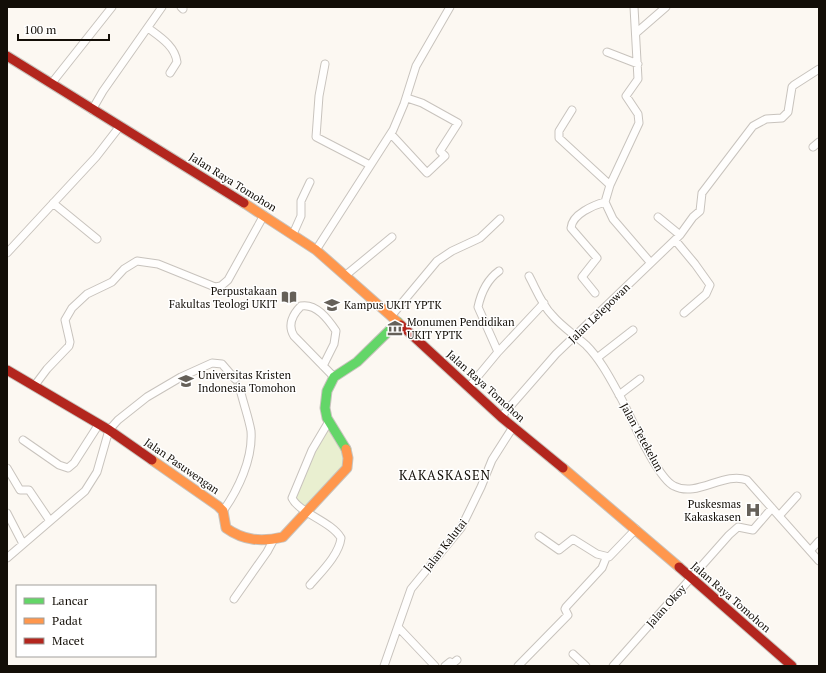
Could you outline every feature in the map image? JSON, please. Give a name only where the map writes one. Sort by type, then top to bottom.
[{"type":"main road","name":"Jalan Raya Tomohon","points":[[7,56],[293,234],[316,250],[395,319],[500,417],[636,529],[691,579],[792,666]]},
{"type":"main road","points":[[223,511],[226,528],[237,536],[251,540],[283,537],[340,478],[347,468],[349,461],[347,449],[328,423],[325,399],[334,377],[341,374],[358,360],[395,319]]},
{"type":"main road","name":"Jalan Pasuwengan","points":[[7,370],[35,385],[109,430],[223,511]]},
{"type":"street","points":[[52,84],[112,7]]},
{"type":"street","points":[[92,110],[103,91],[162,7]]},
{"type":"street","points":[[316,250],[391,134],[407,98],[416,66],[450,7]]},
{"type":"street","points":[[634,7],[638,64],[637,83],[626,96],[638,114],[639,123],[610,185],[605,202],[613,219],[650,262]]},
{"type":"street","points":[[636,34],[666,7]]},
{"type":"street","points":[[148,28],[164,40],[176,56],[177,62],[170,73]]},
{"type":"street","points":[[608,52],[638,64]]},
{"type":"street","points":[[325,64],[319,96],[316,137],[370,165]]},
{"type":"street","name":"Jalan Lelepowan","points":[[500,417],[556,354],[650,262],[677,238],[693,217],[700,211],[702,193],[753,126],[766,119],[777,120],[785,116],[790,109],[794,84],[819,69]]},
{"type":"street","points":[[391,134],[427,173],[445,156],[440,151],[458,123],[422,103],[407,98]]},
{"type":"street","points":[[572,110],[559,131],[559,138],[610,185]]},
{"type":"street","points":[[7,253],[96,157],[120,126]]},
{"type":"street","points":[[813,147],[819,142]]},
{"type":"street","points":[[293,234],[301,216],[301,201],[310,182]]},
{"type":"street","points":[[595,293],[582,277],[597,257],[570,227],[575,219],[584,211],[595,204],[605,202]]},
{"type":"street","points":[[53,203],[97,239]]},
{"type":"street","points":[[35,385],[47,369],[69,346],[70,342],[65,320],[72,308],[87,294],[112,282],[124,269],[137,261],[158,264],[215,287],[221,286],[228,280],[264,216]]},
{"type":"street","points":[[658,217],[677,238],[710,285],[706,294],[684,313]]},
{"type":"street","points":[[395,319],[437,261],[452,251],[480,238],[500,219]]},
{"type":"street","points":[[346,275],[392,237]]},
{"type":"street","points":[[498,352],[478,307],[486,285],[492,276],[499,271]]},
{"type":"street","name":"Jalan Tetekelun","points":[[529,276],[552,316],[597,358],[619,395],[654,462],[668,483],[680,488],[690,488],[740,478],[747,480],[819,561]]},
{"type":"street","points":[[469,388],[498,352],[544,303]]},
{"type":"street","points":[[323,366],[334,344],[336,331],[314,308],[309,305],[301,306],[293,316],[292,332],[323,366],[334,377]]},
{"type":"street","points":[[597,358],[633,330]]},
{"type":"street","points":[[7,558],[85,491],[97,472],[109,430],[118,420],[147,396],[181,376],[212,363],[222,364],[235,379]]},
{"type":"street","points":[[619,395],[640,379]]},
{"type":"street","points":[[223,511],[240,482],[250,445],[251,431],[241,393]]},
{"type":"street","points":[[310,585],[338,549],[341,538],[335,530],[298,506],[292,498],[312,450],[328,423]]},
{"type":"street","points":[[23,440],[59,465],[68,468],[74,463],[99,424]]},
{"type":"street","name":"Jalan Kalutai","points":[[384,666],[411,589],[461,528],[482,487],[492,460],[514,427]]},
{"type":"street","points":[[7,468],[20,490],[30,490],[50,521]]},
{"type":"street","points":[[779,516],[797,496]]},
{"type":"street","name":"Jalan Okoy","points":[[613,666],[735,529],[738,527],[753,530],[772,508]]},
{"type":"street","points":[[7,513],[23,544]]},
{"type":"street","points":[[518,666],[568,615],[565,609],[566,607],[602,568],[606,558],[611,556],[636,529]]},
{"type":"street","points":[[539,536],[561,551],[571,540],[576,539],[597,554],[606,558]]},
{"type":"street","points":[[234,599],[267,552],[274,539]]},
{"type":"street","points":[[810,551],[819,541]]},
{"type":"street","points":[[398,627],[435,666]]},
{"type":"street","points":[[573,654],[586,666]]},
{"type":"street","points":[[445,666],[450,662],[452,664],[457,660]]},
{"type":"green space","points":[[328,423],[349,461],[308,512],[294,503],[298,483]]},
{"type":"tunnel","points":[[235,379],[241,393]]},
{"type":"traffic: fast","points":[[346,449],[327,418],[325,408],[327,391],[334,377],[357,362],[398,322]]},
{"type":"traffic: slow","points":[[244,203],[316,250],[401,325]]},
{"type":"traffic: slow","points":[[152,460],[218,506],[223,511],[226,528],[246,538],[268,540],[283,537],[347,468],[348,458],[346,449]]},
{"type":"traffic: slow","points":[[563,468],[679,567]]},
{"type":"traffic: jam","points":[[7,56],[244,203]]},
{"type":"traffic: jam","points":[[401,325],[501,417],[563,468]]},
{"type":"traffic: jam","points":[[7,370],[109,430],[152,460]]},
{"type":"traffic: jam","points":[[679,567],[792,666]]},
{"type":"place","name":"Perpustakaan Fakultas Teologi UKIT","points":[[289,297]]},
{"type":"place","name":"Kampus UKIT YPTK","points":[[332,305]]},
{"type":"place","name":"Monumen Pendidikan UKIT YPTK","points":[[395,328]]},
{"type":"place","name":"Universitas Kristen Indonesia Tomohon","points":[[186,381]]},
{"type":"place","name":"Puskesmas Kakaskasen","points":[[753,510]]},
{"type":"district","name":"KAKASKASEN","points":[[445,475]]}]
